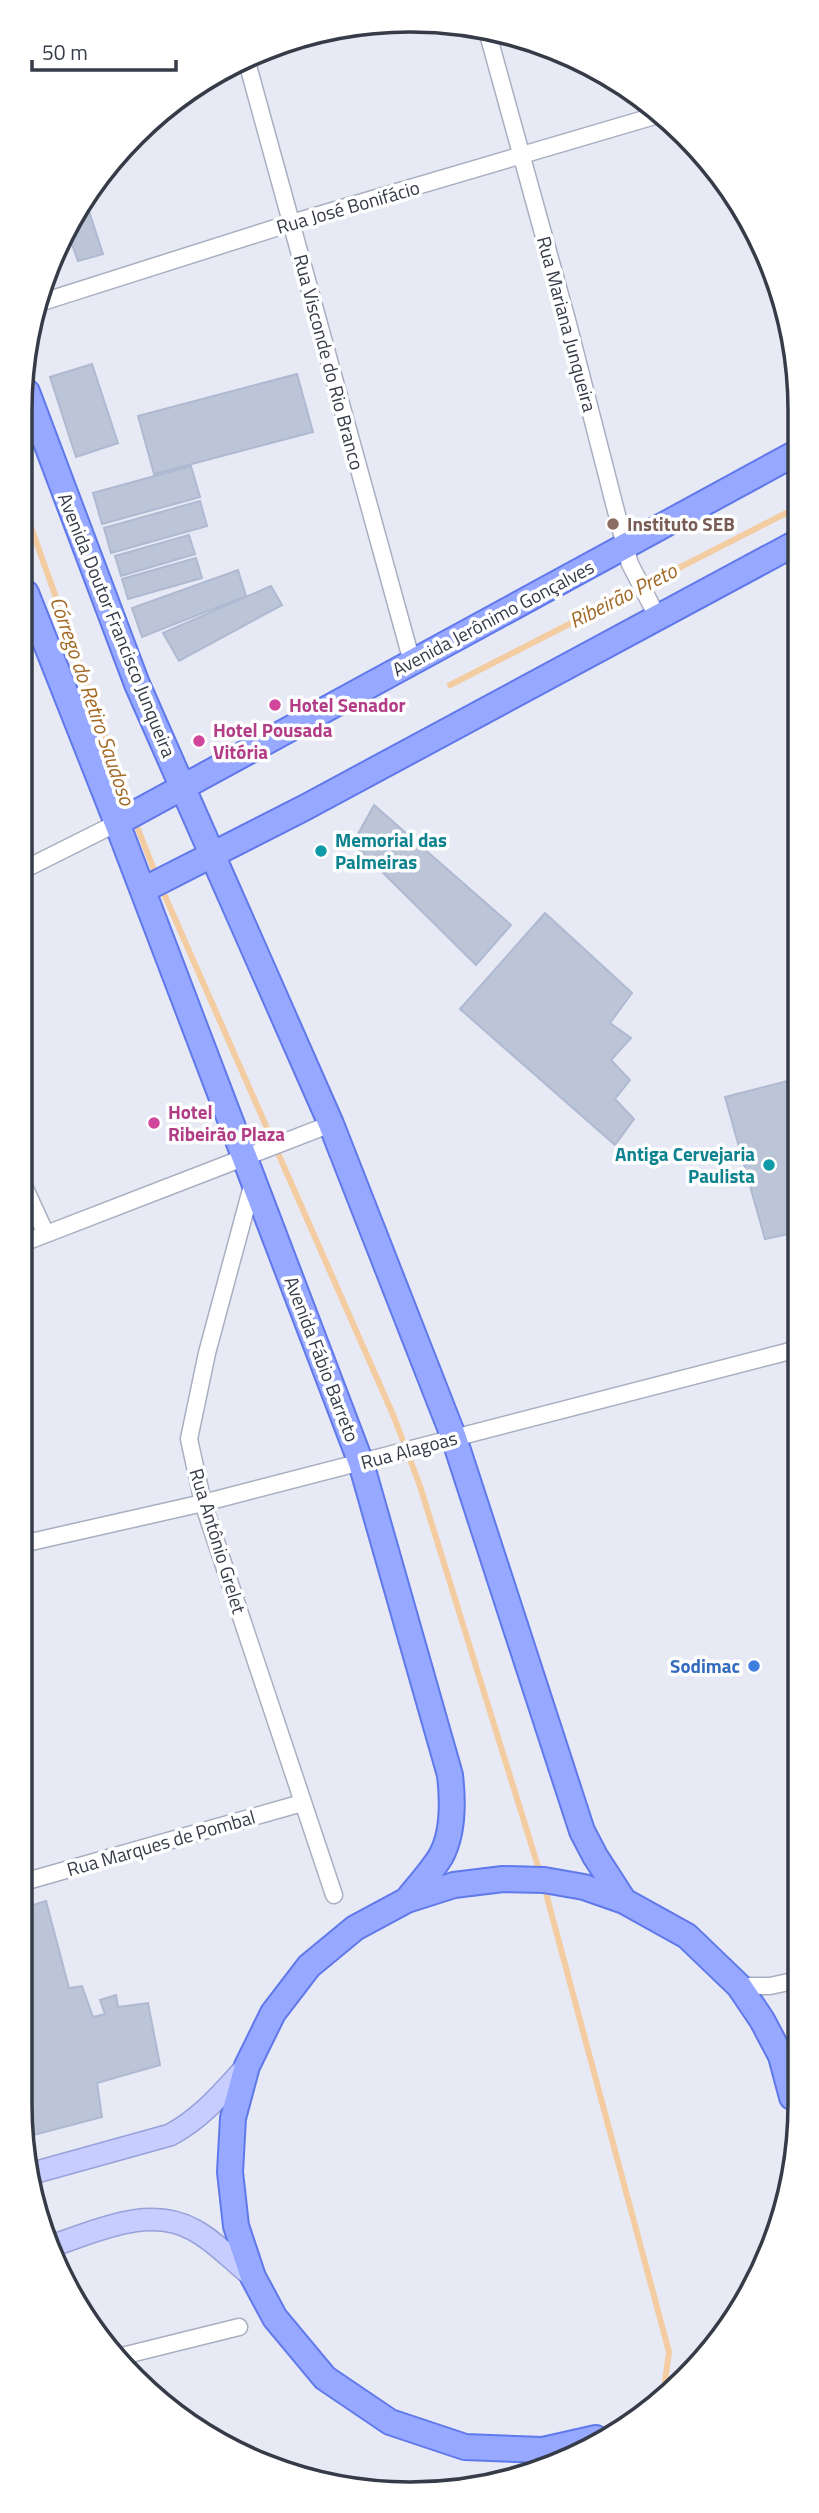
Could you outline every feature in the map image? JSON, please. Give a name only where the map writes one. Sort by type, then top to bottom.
[{"type":"main road","name":"Avenida Doutor Francisco Junqueira","points":[[32,405],[177,791],[206,859]]},
{"type":"main road","name":"Avenida Jerônimo Gonçalves","points":[[123,820],[411,662],[627,555],[788,458]]},
{"type":"main road","points":[[150,887],[206,859],[654,610],[788,547]]},
{"type":"main road","points":[[32,607],[123,820]]},
{"type":"main road","name":"Avenida Fábio Barreto","points":[[123,820],[365,1462],[450,1775],[453,1800],[451,1822],[441,1855],[407,1900]]},
{"type":"main road","points":[[206,859],[326,1125],[443,1441],[582,1832],[594,1856],[624,1901]]},
{"type":"main road","points":[[579,2442],[543,2450],[465,2446],[390,2422],[326,2378],[275,2318],[253,2277],[236,2226],[230,2172],[233,2118],[247,2066],[273,2012],[309,1966],[355,1928],[407,1900],[454,1885],[503,1879],[544,1880],[584,1887],[624,1901],[687,1936],[739,1986],[787,2052]]},
{"type":"main road","points":[[38,2172],[170,2135],[186,2127],[205,2112],[247,2066]]},
{"type":"main road","points":[[59,2244],[142,2218],[172,2221],[194,2230],[253,2277]]},
{"type":"street","name":"Rua Mariana Junqueira","points":[[490,40],[627,555],[654,610]]},
{"type":"street","name":"Rua Visconde do Rio Branco","points":[[248,67],[411,662]]},
{"type":"street","name":"Rua José Bonifácio","points":[[48,300],[291,223],[650,118]]},
{"type":"street","points":[[32,865],[123,820]]},
{"type":"street","points":[[32,1239],[253,1164],[326,1125]]},
{"type":"street","name":"Rua Antônio Grelet","points":[[253,1164],[188,1439],[204,1503],[334,1895]]},
{"type":"street","points":[[32,1204],[46,1234]]},
{"type":"street","name":"Rua Alagoas","points":[[32,1542],[204,1503],[788,1352]]},
{"type":"street","name":"Rua Marques de Pombal","points":[[32,1880],[302,1802]]},
{"type":"street","points":[[739,1986],[769,1986],[788,1982]]},
{"type":"street","points":[[127,2355],[239,2327]]},
{"type":"building","points":[[88,210],[103,254],[78,261],[71,241]]},
{"type":"building","points":[[92,364],[118,443],[76,457],[50,377]]},
{"type":"building","points":[[297,374],[313,432],[154,474],[138,416]]},
{"type":"building","points":[[191,466],[200,497],[102,524],[93,493]]},
{"type":"building","points":[[200,501],[207,526],[111,553],[104,528]]},
{"type":"building","points":[[189,535],[195,554],[121,576],[115,556]]},
{"type":"building","points":[[196,558],[202,578],[128,599],[122,579]]},
{"type":"building","points":[[238,570],[246,596],[142,637],[132,608]]},
{"type":"building","points":[[271,586],[282,605],[179,661],[163,633]]},
{"type":"building","points":[[374,805],[511,925],[476,965],[353,843]]},
{"type":"building","points":[[545,913],[632,993],[610,1023],[631,1038],[611,1060],[630,1080],[615,1099],[634,1119],[615,1145],[460,1009]]},
{"type":"building","name":"Antiga Cervejaria Paulista","points":[[788,1081],[788,1234],[765,1239],[725,1097]]},
{"type":"building","points":[[46,1901],[69,1988],[82,1986],[93,2017],[105,2014],[100,2000],[116,1995],[118,2007],[148,2003],[160,2065],[97,2083],[102,2117],[33,2135],[32,2128],[32,1905]]},
{"type":"waterway","name":"Ribeirão Preto","points":[[450,685],[788,512]]},
{"type":"waterway","name":"Córrego do Retiro Saudoso","points":[[32,530],[131,809]]},
{"type":"waterway","name":"Córrego do Retiro Saudoso","points":[[134,819],[157,877]]},
{"type":"waterway","points":[[161,887],[394,1417],[420,1486],[541,1876]]},
{"type":"waterway","points":[[544,1886],[669,2352],[665,2382]]},
{"type":"place","name":"Instituto SEB","points":[[613,524]]},
{"type":"place","name":"Hotel Senador","points":[[275,705]]},
{"type":"place","name":"Hotel Pousada Vitória","points":[[199,741]]},
{"type":"place","name":"Memorial das Palmeiras","points":[[321,851]]},
{"type":"place","name":"Hotel Ribeirão Plaza","points":[[154,1123]]},
{"type":"place","name":"Antiga Cervejaria Paulista","points":[[769,1165]]},
{"type":"place","name":"Sodimac","points":[[754,1666]]}]
